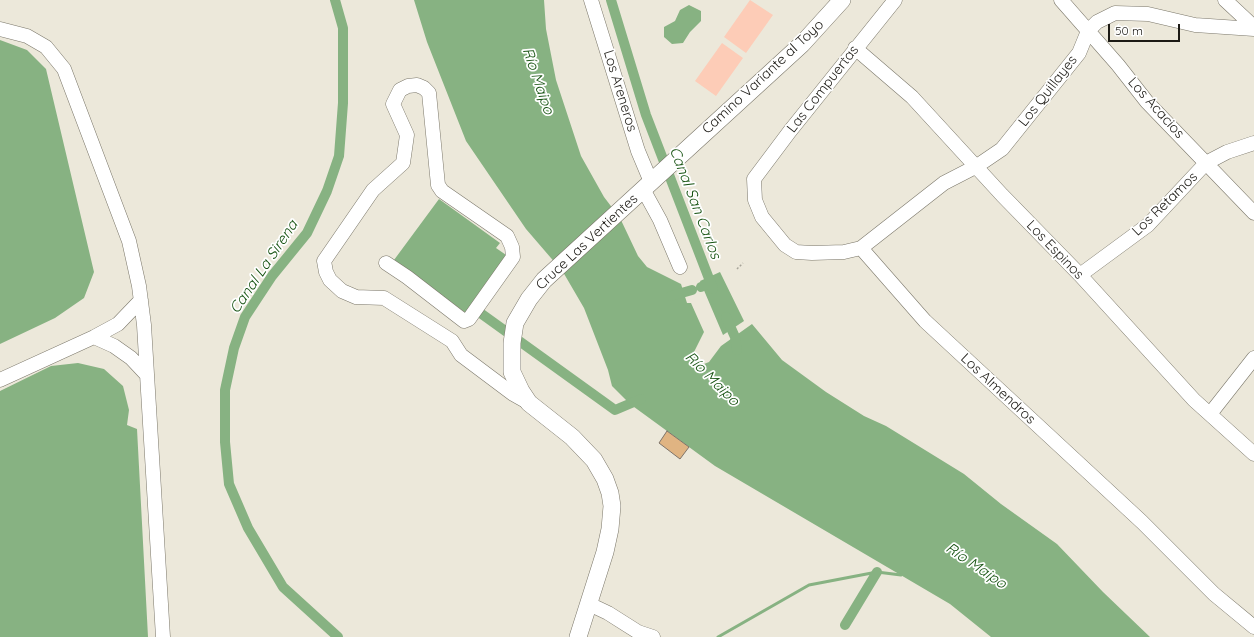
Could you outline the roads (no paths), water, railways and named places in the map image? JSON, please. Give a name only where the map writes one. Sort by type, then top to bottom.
[{"type":"main road","name":"Camino Variante al Toyo","points":[[682,153],[802,44],[842,0]]},
{"type":"main road","name":"Cruce Las Vertientes","points":[[578,637],[610,529],[612,506],[610,493],[605,479],[594,460],[572,437],[529,403],[521,391],[512,372],[512,343],[515,323],[528,299],[553,272],[682,153]]},
{"type":"street","name":"Los Areneros","points":[[591,0],[660,220],[680,267]]},
{"type":"street","name":"Las Compuertas","points":[[861,248],[844,252],[812,253],[796,252],[785,245],[762,217],[755,200],[754,179],[894,0]]},
{"type":"street","name":"Los Acacios","points":[[1061,0],[1147,102],[1254,213]]},
{"type":"street","points":[[1225,0],[1254,28]]},
{"type":"street","name":"Los Quillayes","points":[[861,248],[944,183],[977,166],[1002,148],[1024,123],[1079,53],[1088,31],[1097,22],[1115,13],[1148,14],[1195,25],[1254,28]]},
{"type":"street","points":[[0,30],[27,36],[46,47],[64,69],[129,241],[141,300],[144,325],[163,637]]},
{"type":"street","name":"Los Espinos","points":[[855,48],[912,97],[977,166],[1002,195],[1080,275],[1183,388],[1254,454]]},
{"type":"street","points":[[386,263],[407,277],[464,321],[469,319],[513,258],[512,247],[507,236],[442,190],[438,185],[429,93],[424,88],[417,86],[408,86],[400,90],[393,104],[407,135],[403,164],[373,190],[324,261],[326,272],[330,280],[342,291],[356,297],[384,298],[452,341],[461,355],[513,394],[529,403]]},
{"type":"street","name":"Los Retamos","points":[[1080,275],[1148,225],[1206,163],[1226,152],[1254,143]]},
{"type":"street","name":"Los Almendros","points":[[861,248],[925,321],[1142,522],[1214,594],[1254,628]]},
{"type":"street","points":[[0,380],[94,337],[118,324],[141,300]]},
{"type":"street","points":[[94,337],[131,358],[146,374]]},
{"type":"street","points":[[1210,414],[1254,358]]},
{"type":"street","points":[[588,604],[608,613],[638,632],[653,637]]},
{"type":"water","name":"Río Maipo","points":[[414,0],[544,0],[546,29],[556,80],[581,156],[604,197],[620,218],[638,256],[647,267],[681,284],[687,303],[691,303],[704,332],[693,354],[699,361],[704,364],[709,362],[721,346],[752,324],[782,360],[826,392],[864,416],[886,426],[964,474],[1001,504],[1057,544],[1103,592],[1150,637],[991,637],[950,604],[715,466],[630,404],[612,386],[608,370],[584,308],[563,272],[526,229],[466,141],[427,42]]},
{"type":"water","points":[[689,5],[701,11],[701,21],[690,32],[683,43],[672,44],[664,37],[664,27],[675,21],[680,10]]},
{"type":"water","points":[[0,40],[27,50],[46,69],[94,272],[84,298],[55,318],[0,344]]},
{"type":"water","points":[[439,199],[500,243],[496,248],[509,257],[467,314],[394,260]]},
{"type":"water","points":[[720,272],[744,321],[723,335],[700,281]]},
{"type":"water","points":[[78,363],[104,369],[123,386],[129,410],[127,425],[137,429],[148,637],[0,637],[0,391],[51,366]]},
{"type":"waterway","name":"Canal La Sirena","points":[[335,0],[343,28],[343,103],[339,156],[327,191],[307,233],[272,276],[245,317],[234,348],[225,390],[225,442],[229,484],[248,528],[283,587],[338,637]]},
{"type":"waterway","name":"Canal San Carlos","points":[[611,0],[646,115],[713,289]]},
{"type":"waterway","points":[[701,287],[710,283]]},
{"type":"waterway","points":[[671,296],[692,290]]},
{"type":"waterway","points":[[472,307],[615,410],[641,399]]},
{"type":"waterway","name":"Canal San Carlos","points":[[726,317],[735,337],[737,350]]},
{"type":"waterway","points":[[718,637],[809,585],[877,572],[901,575]]},
{"type":"waterway","points":[[845,625],[877,572]]}]
